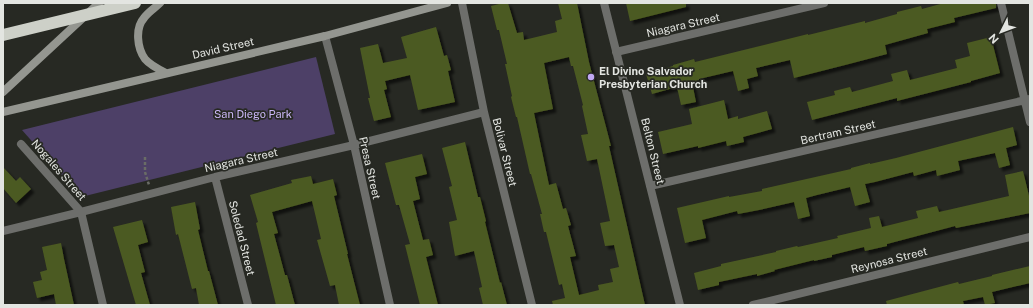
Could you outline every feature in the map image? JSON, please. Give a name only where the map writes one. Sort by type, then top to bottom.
[{"type":"highway","points":[[3,35],[134,3]]},
{"type":"main road","points":[[3,92],[99,3]]},
{"type":"main road","points":[[160,3],[143,19],[138,31],[140,44],[145,58],[155,68],[166,73]]},
{"type":"main road","name":"David Street","points":[[3,112],[325,36],[447,3]]},
{"type":"street","name":"Bolivar Street","points":[[462,3],[484,112],[532,305]]},
{"type":"street","name":"Belton Street","points":[[604,3],[680,305]]},
{"type":"street","name":"Niagara Street","points":[[616,52],[824,3]]},
{"type":"street","points":[[1001,3],[1028,100],[1030,122]]},
{"type":"street","name":"Presa Street","points":[[325,36],[354,145],[390,305]]},
{"type":"street","name":"Bertram Street","points":[[650,186],[1028,100]]},
{"type":"street","name":"Niagara Street","points":[[3,231],[216,177],[354,145],[484,112]]},
{"type":"street","name":"Nogales Street","points":[[21,144],[81,212],[103,305]]},
{"type":"street","name":"Soledad Street","points":[[216,177],[248,305]]},
{"type":"street","name":"Reynosa Street","points":[[753,305],[1030,237]]},
{"type":"path","points":[[145,157],[145,172],[152,193]]},
{"type":"green space","name":"San Diego Park","points":[[316,57],[335,134],[81,197],[22,130]]},
{"type":"building","points":[[508,3],[517,33],[523,32],[524,40],[557,32],[555,21],[562,19],[558,3],[577,3],[589,62],[611,146],[609,146],[645,305],[553,305],[552,301],[565,298],[562,284],[559,285],[546,232],[544,232],[540,214],[542,214],[530,174],[511,97],[505,64],[507,64],[499,30],[497,30],[491,6]],"holes":[[[569,57],[571,66],[573,66],[583,105],[588,134],[581,135],[587,161],[597,159],[610,221],[600,223],[605,246],[614,245],[619,267],[610,269],[613,282],[598,285],[599,290],[579,295],[570,257],[576,256],[568,226],[571,225],[566,208],[563,209],[556,183],[549,185],[534,113],[553,109],[544,63]]]},
{"type":"building","points":[[626,3],[686,3],[686,7],[630,21]]},
{"type":"building","points":[[944,3],[996,3],[996,8],[954,18],[955,22],[927,29],[928,33],[885,45],[887,54],[794,78],[790,60],[756,68],[758,76],[747,79],[749,88],[738,91],[733,71],[699,79],[692,82],[696,102],[681,105],[677,87],[652,94],[646,74],[694,59],[695,62],[808,34],[865,21],[865,23],[897,14],[897,12],[921,6],[922,9]]},
{"type":"building","points":[[436,27],[444,56],[447,55],[451,70],[448,71],[455,102],[418,110],[410,75],[385,81],[387,89],[384,90],[391,117],[374,121],[368,98],[370,98],[360,48],[378,44],[383,63],[407,58],[401,37]]},
{"type":"building","points":[[991,37],[1000,73],[897,101],[897,98],[812,120],[807,102],[835,95],[834,91],[850,87],[852,92],[893,81],[891,74],[907,70],[910,80],[957,68],[955,60],[970,56],[967,43]]},
{"type":"building","points":[[724,100],[728,119],[738,116],[738,119],[767,111],[772,129],[743,137],[744,142],[727,146],[726,141],[663,154],[658,132],[692,124],[689,109]]},
{"type":"building","points":[[1013,127],[1017,145],[1006,148],[1010,165],[999,168],[995,153],[958,161],[960,170],[937,176],[936,170],[914,176],[913,172],[865,184],[870,202],[855,206],[850,187],[817,195],[806,198],[810,216],[798,219],[794,202],[738,214],[737,211],[702,220],[706,238],[685,243],[677,208],[729,196],[762,191],[762,189],[896,158]]},
{"type":"building","points":[[465,142],[478,197],[480,197],[486,221],[500,283],[501,282],[507,305],[483,305],[479,288],[482,287],[474,251],[455,256],[449,222],[457,220],[449,187],[452,186],[442,148]]},
{"type":"building","points":[[422,154],[427,174],[415,177],[420,199],[413,201],[423,240],[429,239],[433,255],[426,257],[438,305],[420,305],[405,245],[410,244],[399,205],[396,205],[385,163]]},
{"type":"building","points":[[3,167],[16,181],[20,177],[31,189],[16,203],[3,188]]},
{"type":"building","points":[[1023,171],[1030,200],[1030,213],[956,228],[955,226],[865,251],[864,247],[832,255],[832,257],[774,270],[775,271],[757,276],[757,274],[719,282],[719,285],[698,290],[694,273],[721,266],[721,264],[838,238],[837,236],[871,228],[869,218],[879,216],[882,227],[918,218],[916,211],[937,206],[939,212],[1009,196],[1005,175]]},
{"type":"building","points":[[311,176],[313,184],[333,179],[337,195],[334,196],[360,305],[339,305],[335,285],[330,286],[317,240],[321,239],[312,201],[272,212],[278,233],[274,234],[295,305],[276,305],[256,223],[258,222],[250,195],[292,183],[291,180]]},
{"type":"building","points":[[195,202],[200,229],[198,230],[218,305],[199,305],[196,288],[192,289],[178,234],[176,235],[171,207]]},
{"type":"building","points":[[142,220],[148,242],[138,245],[145,272],[141,273],[150,305],[136,305],[113,227]]},
{"type":"building","points":[[61,243],[74,305],[56,305],[54,294],[37,298],[33,282],[42,280],[40,272],[47,270],[42,247]]},
{"type":"building","points":[[1030,266],[1030,283],[992,292],[995,303],[985,305],[983,297],[963,301],[964,305],[887,305],[886,301],[958,282],[959,284]]},
{"type":"place","name":"El Divino Salvador Presbyterian Church","points":[[591,77]]}]
